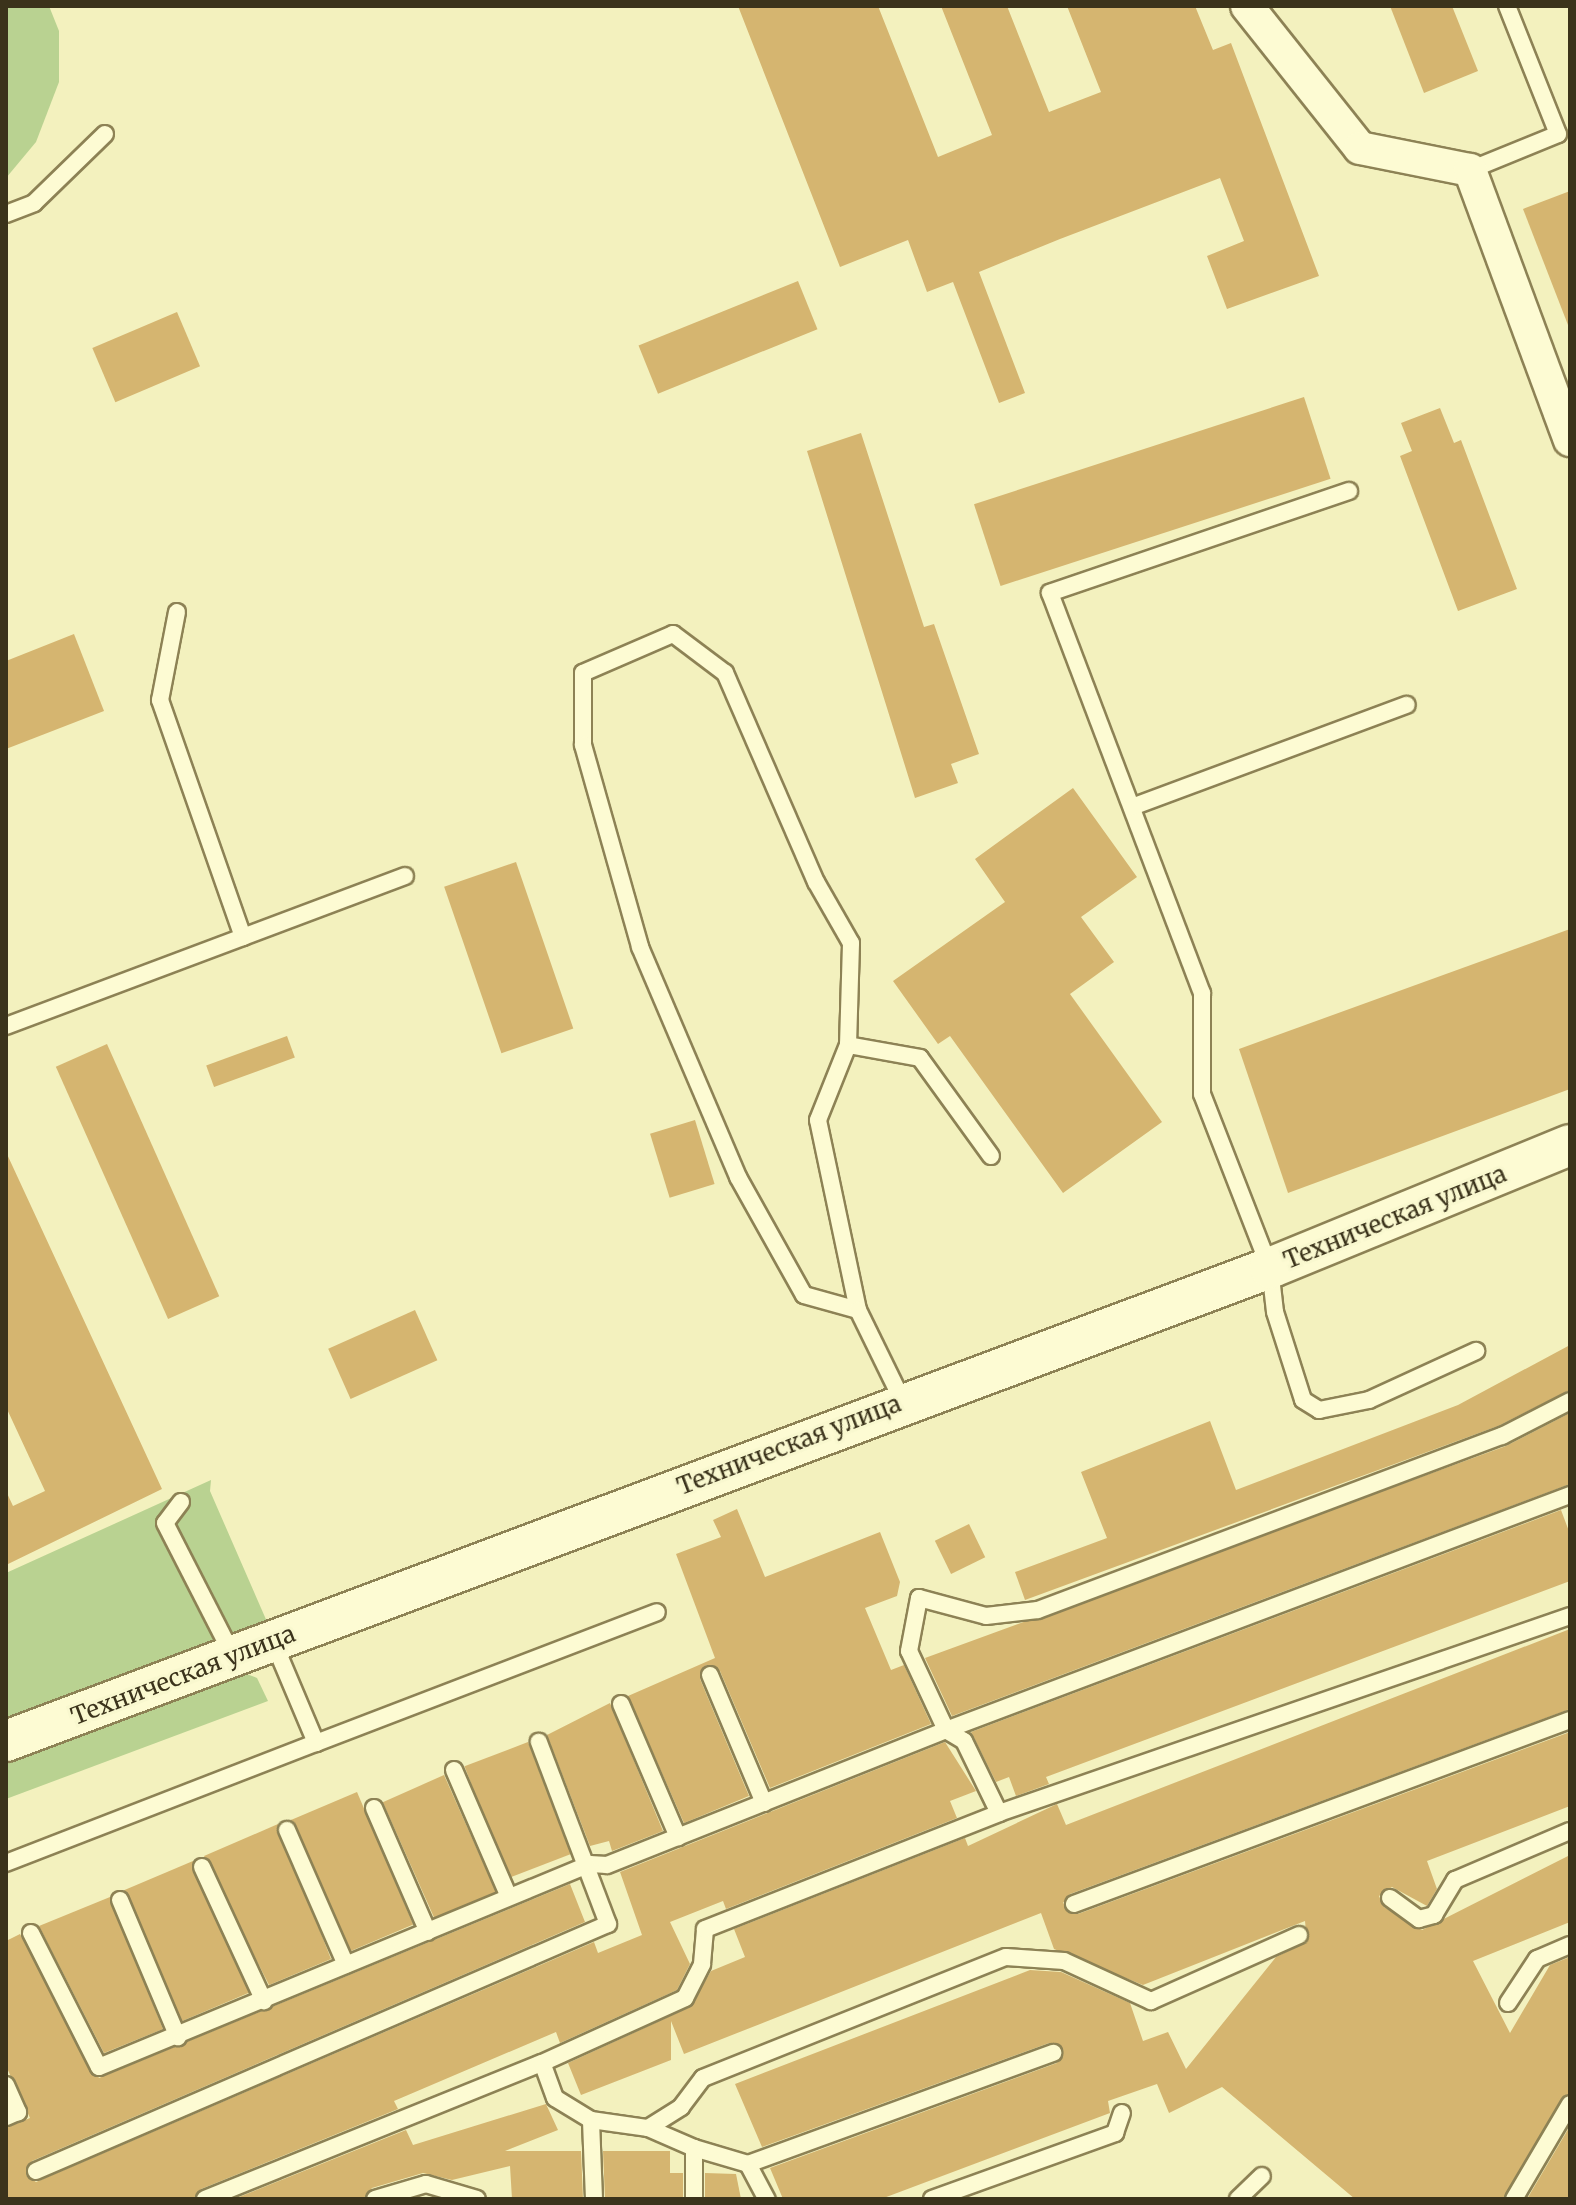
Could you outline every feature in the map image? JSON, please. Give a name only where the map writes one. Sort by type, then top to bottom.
[{"type":"street","points":[[1247,6],[1360,148],[1470,170],[1570,440]]},
{"type":"street","name":"Техническая улица","points":[[6,1741],[903,1402],[1270,1268],[1570,1145]]},
{"type":"lane","points":[[1470,170],[1564,130],[1507,6]]},
{"type":"lane","points":[[6,214],[34,203],[105,134]]},
{"type":"lane","points":[[1349,491],[1050,593],[1202,993],[1202,1094],[1270,1268],[1275,1312],[1303,1400],[1319,1410],[1369,1400],[1476,1351]]},
{"type":"lane","points":[[177,612],[160,700],[243,937]]},
{"type":"lane","points":[[858,1310],[804,1295],[738,1177],[640,947],[583,745],[583,673],[673,634],[725,673],[816,882],[851,943],[848,1045],[818,1120],[858,1310],[903,1402]]},
{"type":"lane","points":[[1132,807],[1407,705]]},
{"type":"lane","points":[[6,1026],[405,876]]},
{"type":"lane","points":[[848,1045],[920,1058],[991,1156]]},
{"type":"lane","points":[[999,1813],[964,1741],[946,1730],[909,1651],[919,1598],[986,1616],[1038,1610],[1502,1436],[1570,1401]]},
{"type":"lane","points":[[31,1933],[99,2067],[178,2037],[590,1864],[607,1865],[946,1730],[1570,1495]]},
{"type":"lane","points":[[181,1502],[165,1523],[233,1656]]},
{"type":"lane","points":[[6,1863],[657,1612]]},
{"type":"lane","points":[[205,2199],[542,2063],[685,1998],[702,1964],[705,1929],[999,1813],[1570,1616]]},
{"type":"lane","points":[[273,1641],[316,1743]]},
{"type":"lane","points":[[710,1675],[764,1803]]},
{"type":"lane","points":[[621,1704],[678,1837]]},
{"type":"lane","points":[[1074,1904],[1570,1720]]},
{"type":"lane","points":[[36,2171],[608,1924],[590,1864],[539,1742]]},
{"type":"lane","points":[[454,1770],[509,1897]]},
{"type":"lane","points":[[374,1808],[428,1932]]},
{"type":"lane","points":[[287,1830],[346,1965]]},
{"type":"lane","points":[[1390,1898],[1419,1919],[1434,1915],[1455,1880],[1570,1831]]},
{"type":"lane","points":[[202,1867],[264,2001]]},
{"type":"lane","points":[[120,1900],[178,2037]]},
{"type":"lane","points":[[648,2128],[681,2107],[703,2078],[1006,1957],[1064,1961],[1151,2001],[1299,1935]]},
{"type":"lane","points":[[1508,2003],[1537,1959],[1570,1945]]},
{"type":"lane","points":[[542,2063],[555,2098],[591,2120],[648,2128],[694,2148],[748,2164],[1053,2053]]},
{"type":"lane","points":[[6,2085],[18,2112],[6,2117]]},
{"type":"lane","points":[[1514,2199],[1570,2104]]},
{"type":"lane","points":[[932,2199],[1115,2133],[1122,2113]]},
{"type":"lane","points":[[591,2120],[594,2199]]},
{"type":"lane","points":[[694,2148],[694,2199]]},
{"type":"lane","points":[[748,2164],[767,2199]]},
{"type":"lane","points":[[1238,2199],[1262,2176]]},
{"type":"lane","points":[[375,2199],[426,2184],[477,2199]]},
{"type":"green space","points":[[6,6],[49,6],[59,31],[59,82],[36,142],[6,178]]},
{"type":"green space","points":[[211,1480],[210,1491],[268,1624],[6,1724],[6,1573]]},
{"type":"green space","points":[[236,1670],[257,1678],[268,1701],[6,1799],[6,1757]]},
{"type":"building","points":[[738,6],[878,6],[938,157],[992,135],[941,6],[1007,6],[1049,112],[1101,92],[1067,6],[1195,6],[1213,50],[1231,43],[1319,276],[1227,309],[1207,256],[1244,241],[1220,178],[1060,239],[979,272],[1025,393],[999,403],[953,282],[927,292],[908,240],[840,267]]},
{"type":"building","points":[[1390,6],[1452,6],[1478,71],[1424,93]]},
{"type":"building","points":[[1570,191],[1570,325],[1568,325],[1523,209]]},
{"type":"building","points":[[798,281],[817,329],[658,394],[639,345]]},
{"type":"building","points":[[177,312],[200,366],[115,402],[92,348]]},
{"type":"building","points":[[1304,397],[1331,479],[1001,586],[974,504]]},
{"type":"building","points":[[1440,408],[1454,443],[1461,440],[1517,589],[1458,611],[1400,456],[1412,451],[1401,423]]},
{"type":"building","points":[[861,433],[924,627],[934,624],[979,754],[951,764],[958,783],[915,798],[807,451]]},
{"type":"building","points":[[74,634],[104,711],[6,749],[6,661]]},
{"type":"building","points":[[1073,788],[1137,877],[1081,917],[1114,962],[1070,994],[1162,1122],[1063,1193],[950,1036],[938,1044],[893,981],[1005,902],[975,859]]},
{"type":"building","points":[[516,862],[573,1028],[501,1053],[444,887]]},
{"type":"building","points":[[1570,929],[1570,1089],[1288,1193],[1239,1049]]},
{"type":"building","points":[[287,1036],[295,1058],[214,1087],[206,1065]]},
{"type":"building","points":[[107,1044],[219,1296],[168,1319],[56,1067]]},
{"type":"building","points":[[695,1120],[715,1184],[670,1198],[650,1134]]},
{"type":"building","points":[[6,1152],[162,1489],[6,1565],[6,1491],[13,1506],[45,1491],[6,1407]]},
{"type":"building","points":[[415,1310],[437,1360],[351,1399],[328,1349]]},
{"type":"building","points":[[1570,1345],[1570,1390],[1498,1426],[1025,1600],[1015,1572],[1107,1538],[1081,1472],[1210,1421],[1236,1490],[1458,1405]]},
{"type":"building","points":[[1570,1413],[1570,1484],[952,1716],[925,1658],[1506,1446]]},
{"type":"building","points":[[737,1509],[765,1577],[880,1532],[900,1582],[897,1596],[865,1608],[891,1670],[904,1665],[931,1724],[770,1788],[720,1671],[706,1665],[700,1679],[749,1796],[684,1823],[628,1696],[715,1658],[676,1554],[721,1537],[713,1520]]},
{"type":"building","points":[[1561,1510],[1570,1534],[1570,1581],[1046,1777],[1049,1784],[1016,1796],[1009,1777],[996,1782],[971,1732]]},
{"type":"building","points":[[969,1524],[985,1557],[951,1574],[935,1541]]},
{"type":"building","points":[[1570,1629],[1570,1709],[1070,1894],[1063,1903],[1078,1914],[1570,1732],[1570,1806],[1427,1861],[1437,1889],[1427,1906],[1392,1887],[1379,1896],[1384,1907],[1422,1930],[1570,1855],[1570,1922],[1473,1961],[1510,2033],[1550,1965],[1570,1957],[1570,2093],[1503,2199],[1355,2199],[1222,2087],[1169,2113],[1157,2084],[1108,2101],[1110,2113],[881,2199],[783,2199],[770,2168],[1057,2063],[1063,2049],[1049,2043],[762,2147],[735,2084],[1030,1970],[1061,1972],[1130,2003],[1143,2041],[1168,2032],[1186,2069],[1276,1957],[1307,1942],[1305,1921],[1143,1985],[1054,1949],[1041,1913],[684,2054],[671,2021],[671,2060],[581,2095],[568,2063],[690,2007],[711,1971],[745,1957],[734,1929],[965,1838],[968,1846],[1057,1804],[1066,1825]]},
{"type":"building","points":[[610,1703],[663,1831],[612,1851],[609,1841],[590,1846],[547,1735]]},
{"type":"building","points":[[528,1742],[571,1854],[508,1878],[465,1766]]},
{"type":"building","points":[[945,1742],[976,1791],[950,1801],[957,1818],[726,1909],[723,1901],[670,1922],[690,1964],[677,1990],[560,2043],[556,2032],[394,2101],[398,2109],[201,2189],[194,2199],[6,2199],[6,2128],[30,2118],[6,2066],[6,1941],[20,1934],[99,2078],[570,1884],[585,1922],[32,2161],[26,2175],[36,2182],[594,1942],[598,1953],[642,1935],[620,1872]]},
{"type":"building","points":[[444,1775],[496,1892],[435,1919],[383,1802]]},
{"type":"building","points":[[357,1792],[413,1925],[346,1953],[290,1821]]},
{"type":"building","points":[[278,1824],[331,1959],[269,1985],[204,1856]]},
{"type":"building","points":[[193,1861],[249,1993],[180,2022],[124,1890]]},
{"type":"building","points":[[110,1897],[163,2029],[104,2053],[39,1926]]},
{"type":"building","points":[[546,2104],[558,2130],[505,2151],[581,2151],[583,2199],[512,2199],[510,2166],[452,2180],[423,2173],[372,2188],[364,2199],[234,2199],[406,2130],[413,2145]]},
{"type":"building","points":[[1570,2126],[1570,2199],[1527,2199]]},
{"type":"building","points":[[603,2151],[670,2151],[670,2173],[683,2173],[683,2199],[605,2199]]},
{"type":"building","points":[[705,2173],[736,2174],[741,2199],[705,2199]]}]
